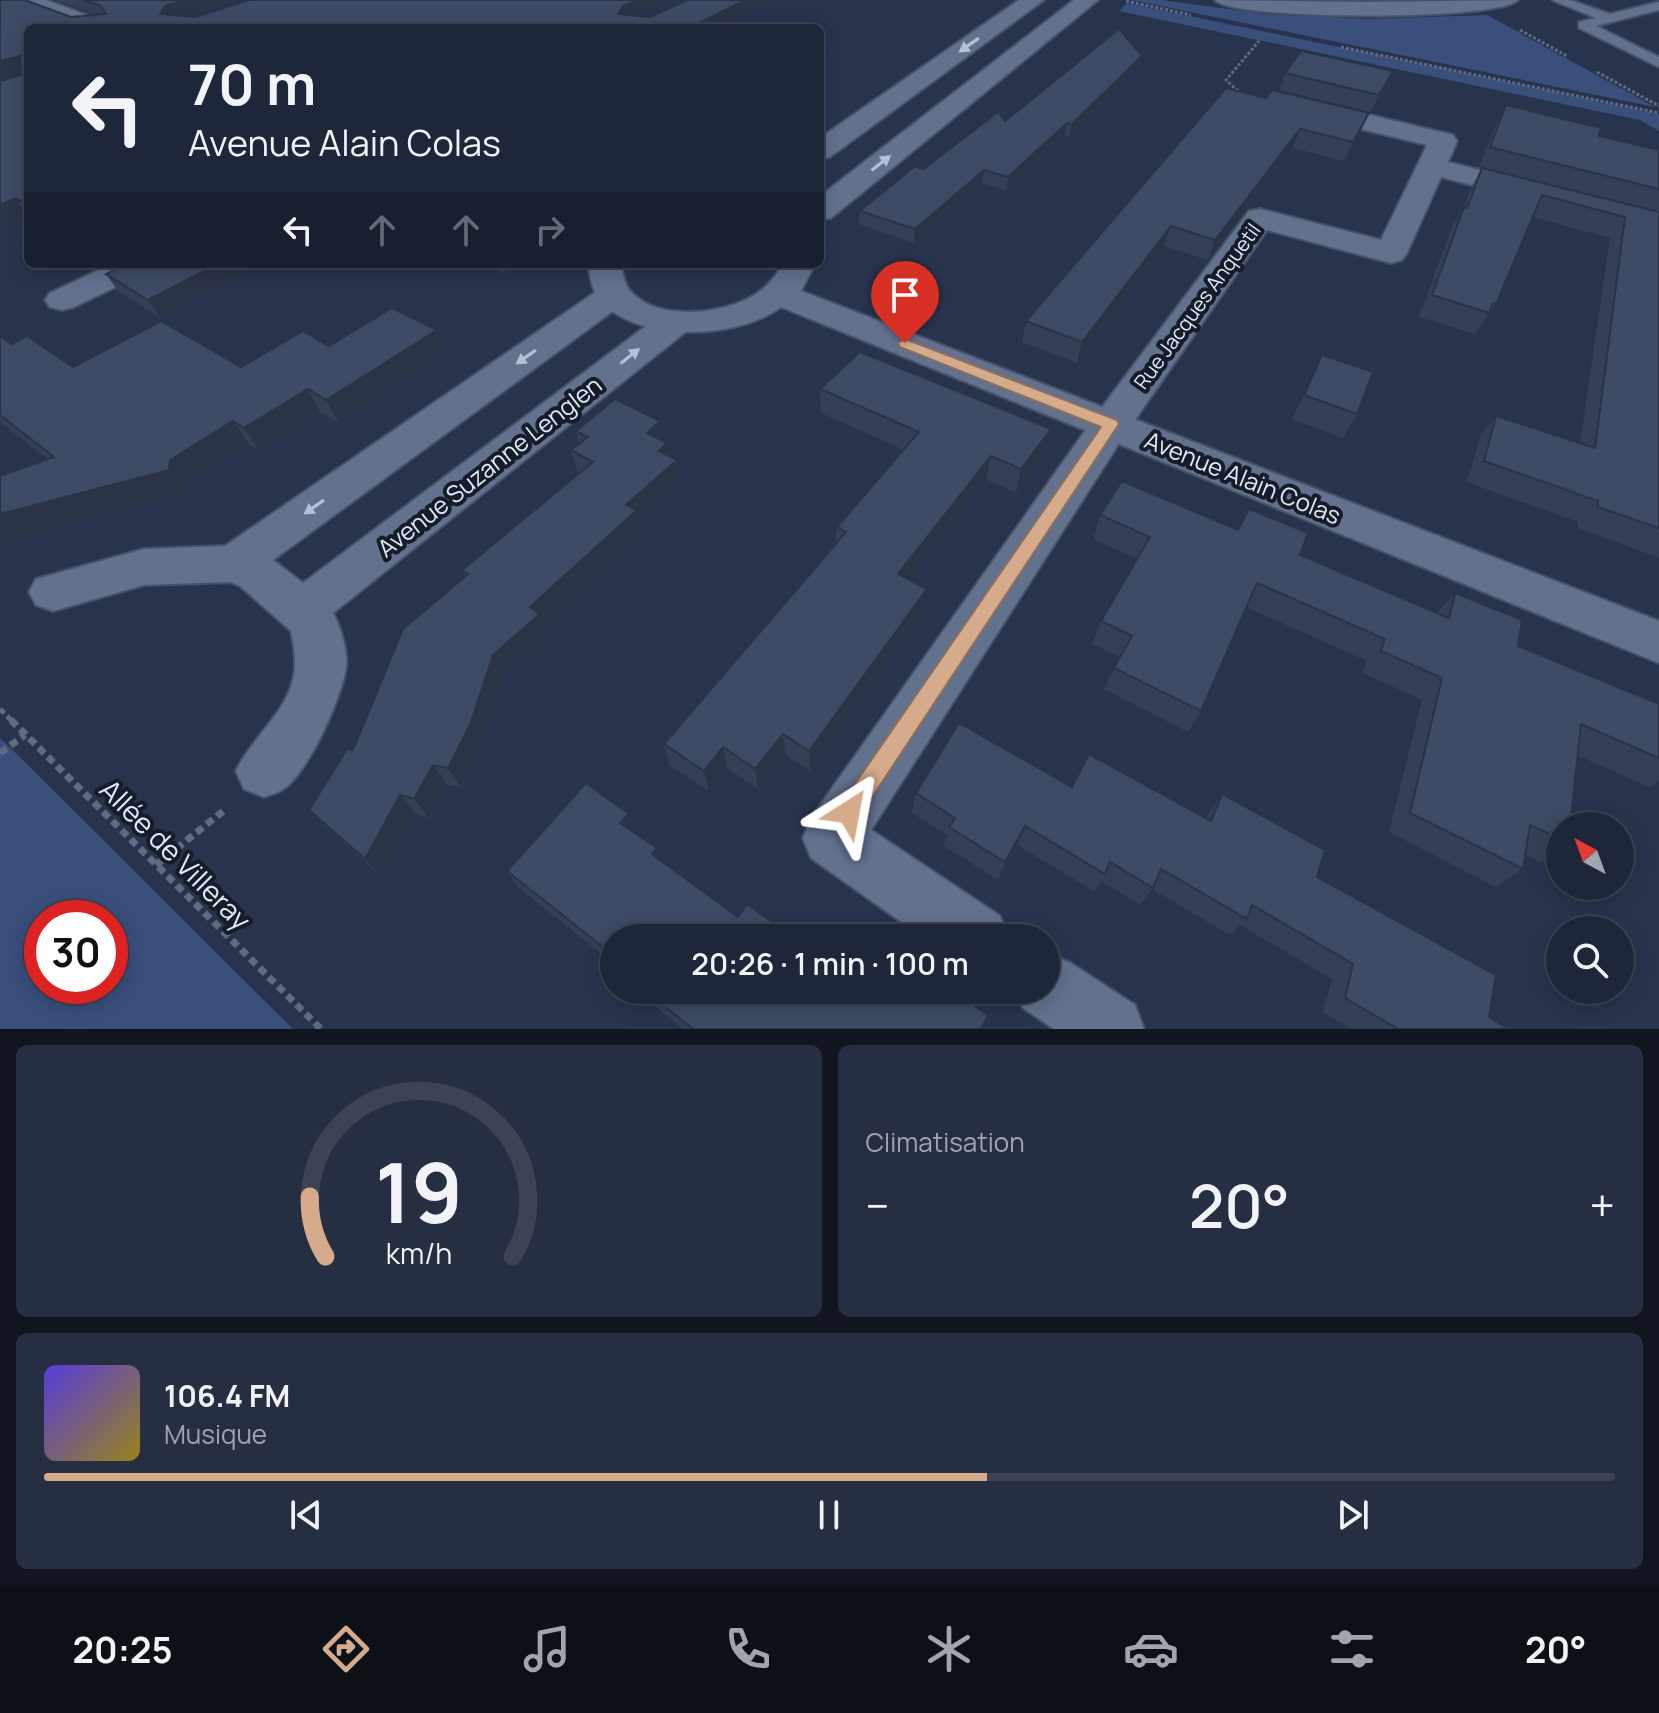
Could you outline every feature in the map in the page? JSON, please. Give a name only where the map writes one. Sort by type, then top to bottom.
[{"type":"street","points":[[26,0],[89,24]]},
{"type":"street","points":[[824,148],[1033,0]]},
{"type":"street","points":[[824,208],[1087,0]]},
{"type":"street","points":[[1226,0],[1299,6],[1507,0]]},
{"type":"street","name":"Rue Jacques Anquetil","points":[[1111,424],[1260,218],[1391,253],[1443,141],[1238,91]]},
{"type":"street","points":[[1431,166],[1566,201]]},
{"type":"street","points":[[62,300],[129,268]]},
{"type":"street","name":"Avenue Alain Colas","points":[[608,280],[638,312],[675,322],[705,322],[735,317],[761,308],[790,279],[1111,424],[1659,642]]},
{"type":"street","points":[[234,564],[608,280]]},
{"type":"street","name":"Avenue Suzanne Lenglen","points":[[303,610],[675,322]]},
{"type":"street","points":[[958,924],[832,838],[1111,424]]},
{"type":"street","points":[[53,592],[144,567],[234,564],[256,573],[303,610],[315,626],[321,665],[312,701],[297,730],[264,771]]},
{"type":"street","points":[[1060,994],[1111,1029]]},
{"type":"lane","points":[[1558,0],[1609,18]]},
{"type":"lane","points":[[1659,6],[1584,25],[1659,63]]},
{"type":"path","points":[[1121,0],[1198,16]]},
{"type":"path","points":[[1238,91],[1226,80],[1256,43],[1265,38]]},
{"type":"path","points":[[1335,46],[1659,113]]},
{"type":"path","name":"Allée de Villeray","points":[[0,709],[321,1029]]},
{"type":"path","points":[[0,753],[25,735]]},
{"type":"path","points":[[156,865],[226,809],[264,771]]},
{"type":"shaded area","points":[[1132,0],[1161,0],[1265,14],[1369,19],[1487,15],[1655,107]]},
{"type":"shaded area","points":[[1127,3],[1659,114],[1659,131],[1640,120],[1119,11]]},
{"type":"shaded area","points":[[0,738],[293,1029],[0,1029]]},
{"type":"building","points":[[0,0],[25,0],[71,17],[106,14],[101,6],[84,0],[185,0],[165,6],[160,14],[196,17],[249,0],[637,0],[623,6],[618,14],[650,17],[688,0],[745,0],[697,24],[24,24],[24,203],[15,198],[0,205],[0,81],[21,75],[20,56],[0,61]]},
{"type":"building","points":[[1119,29],[1142,56],[1072,124],[1067,123],[1008,177],[984,170],[915,229],[860,211],[915,166],[923,169],[998,112],[1005,121]]},
{"type":"building","points":[[1301,51],[1393,71],[1379,95],[1285,73]]},
{"type":"building","points":[[1226,88],[1266,98],[1272,90],[1369,113],[1353,142],[1300,129],[1215,240],[1171,226],[1082,342],[1026,321]]},
{"type":"building","points":[[1506,105],[1601,128],[1599,136],[1659,150],[1659,189],[1490,147]]},
{"type":"building","points":[[1482,168],[1659,212],[1659,528],[1598,507],[1598,501],[1484,461],[1496,416],[1595,448],[1625,217],[1542,195],[1496,304],[1493,303],[1489,313],[1432,295],[1464,207],[1467,208]]},
{"type":"building","points":[[118,268],[210,268],[148,300],[106,274]]},
{"type":"building","points":[[392,308],[437,330],[326,400],[308,389],[244,428],[233,421],[170,460],[169,470],[0,514],[0,476],[54,457],[0,415],[0,336],[11,344],[27,336],[73,367],[161,321],[241,367],[303,331],[329,346]]},
{"type":"building","points":[[860,352],[1051,429],[1021,469],[991,456],[898,574],[927,589],[809,751],[783,734],[755,769],[723,747],[704,771],[664,744],[846,532],[837,527],[919,432],[820,389]]},
{"type":"building","points":[[1322,355],[1373,372],[1357,414],[1304,395]]},
{"type":"building","points":[[615,399],[660,421],[647,433],[667,443],[659,451],[677,460],[626,505],[637,510],[530,607],[540,614],[493,655],[470,725],[448,768],[433,765],[414,799],[400,795],[365,859],[309,810],[347,749],[353,750],[403,629],[468,574],[462,570],[593,462],[571,450],[588,437],[576,431]]},
{"type":"building","points":[[1122,481],[1238,530],[1249,509],[1308,533],[1300,555],[1449,618],[1455,593],[1522,620],[1518,646],[1659,704],[1659,758],[1581,724],[1572,812],[1546,812],[1546,832],[1530,825],[1523,869],[1410,813],[1442,678],[1381,651],[1385,639],[1257,583],[1201,711],[1114,668],[1132,636],[1101,621],[1150,537],[1100,515]]},
{"type":"building","points":[[959,723],[1072,787],[1089,754],[1211,821],[1222,794],[1325,850],[1317,877],[1496,975],[1489,1017],[1509,1029],[1398,1029],[1345,998],[1353,964],[1252,905],[1247,919],[1161,869],[1153,888],[1110,862],[1105,874],[1025,826],[1005,862],[949,827],[955,818],[916,793]]},
{"type":"building","points":[[586,783],[629,814],[620,823],[657,848],[652,854],[738,917],[747,904],[775,924],[600,924],[600,945],[507,871]]},
{"type":"building","points":[[662,1004],[972,1004],[988,1015],[981,1029],[693,1029]]},
{"type":"route","points":[[849,812],[1111,424],[905,343]]}]
